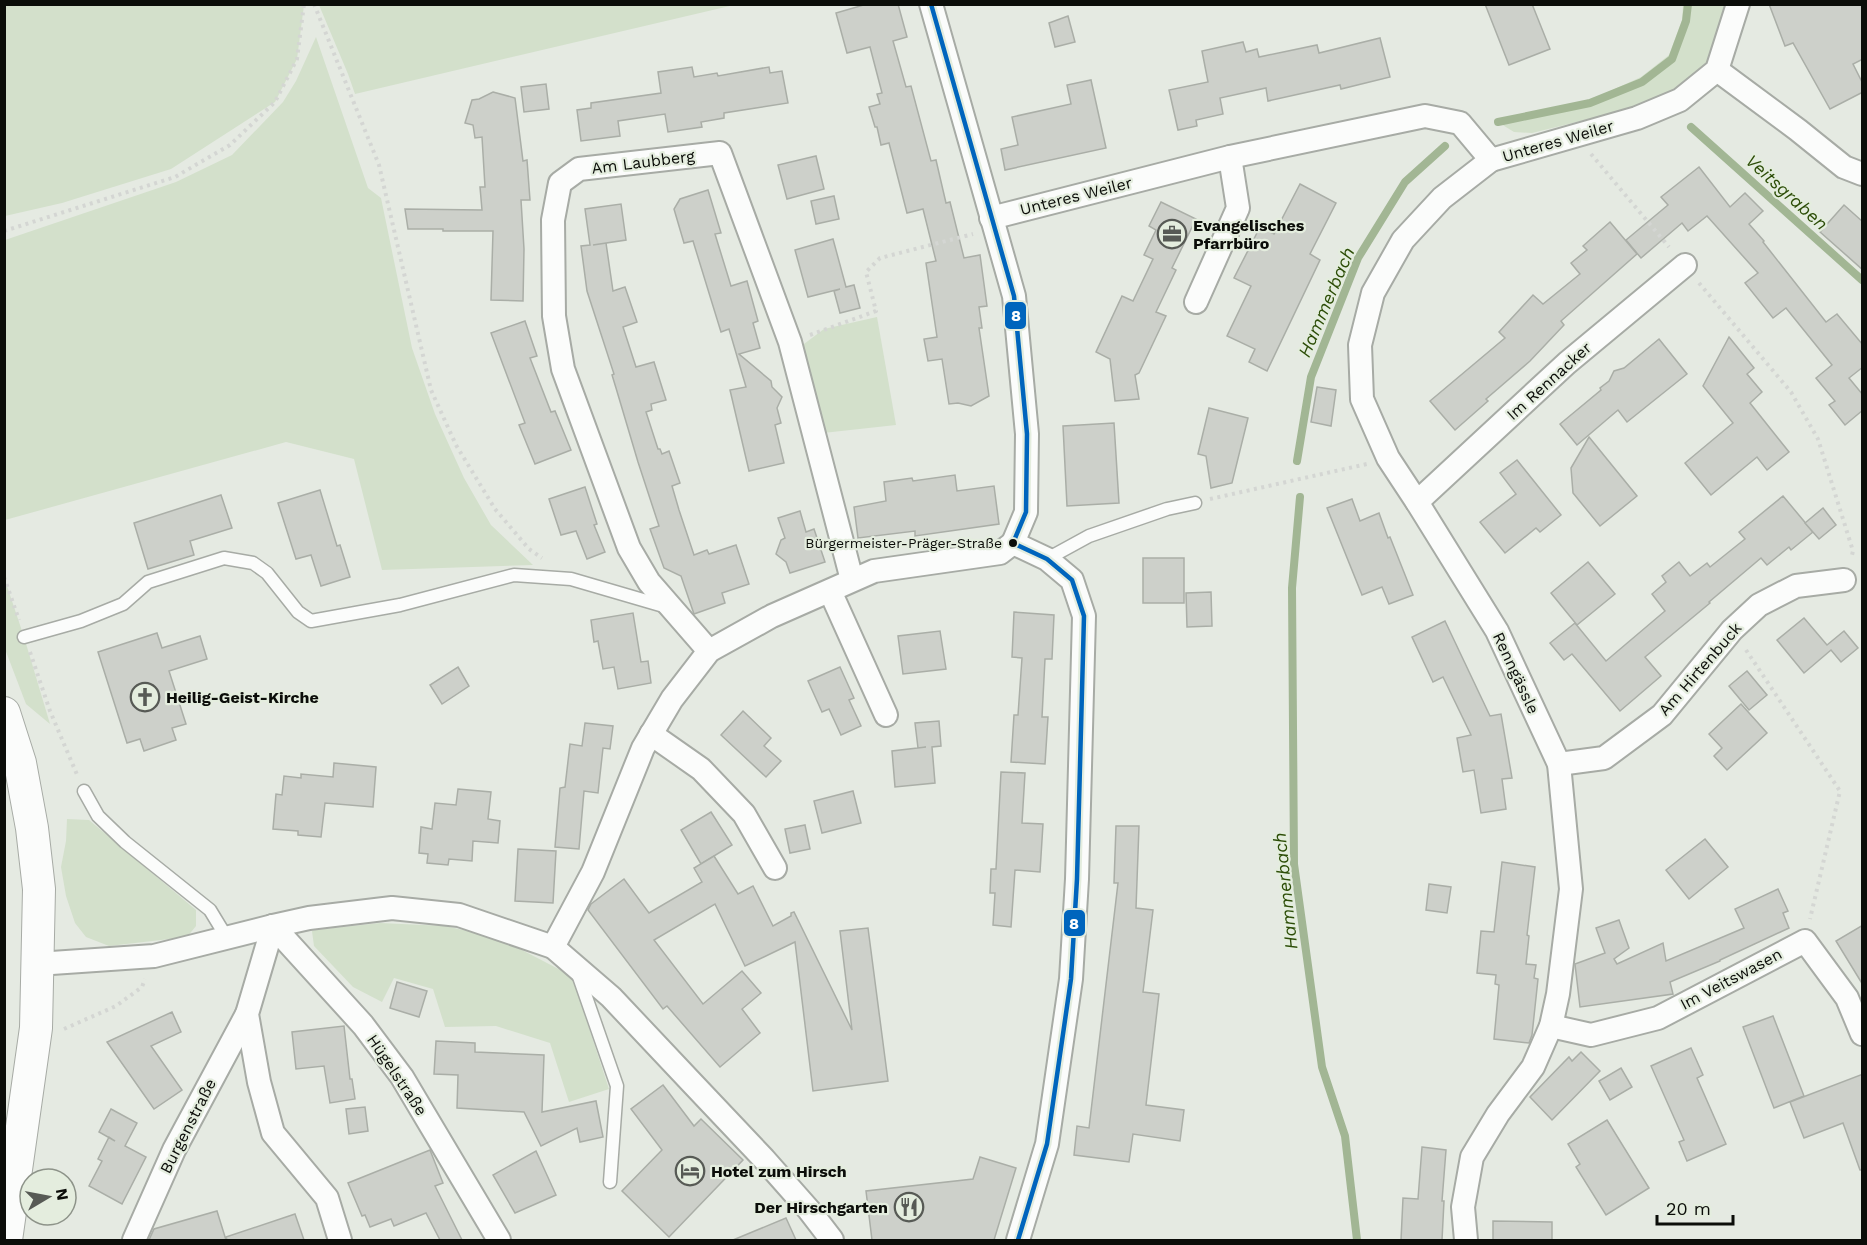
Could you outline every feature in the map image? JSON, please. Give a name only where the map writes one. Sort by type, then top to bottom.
[{"type":"main road","points":[[4,713],[20,763],[32,828],[39,890],[36,1028],[6,1240]]},
{"type":"street","points":[[553,947],[592,872],[643,748],[672,699],[709,651],[772,616],[874,570],[1000,553],[1013,543],[1026,512],[1026,434],[1014,296],[931,4]]},
{"type":"street","points":[[1738,4],[1717,70],[1844,167],[1863,174]]},
{"type":"street","name":"Unteres Weiler","points":[[991,218],[1230,157],[1425,116],[1460,123],[1491,160],[1637,118],[1680,100],[1717,70]]},
{"type":"street","name":"Am Laubberg","points":[[709,651],[649,582],[629,548],[563,369],[554,316],[553,220],[560,183],[579,169],[720,153],[790,342],[852,580]]},
{"type":"street","points":[[1196,302],[1238,208],[1230,157]]},
{"type":"street","name":"Renngässle","points":[[1466,1240],[1463,1207],[1472,1157],[1498,1114],[1533,1067],[1551,1026],[1558,994],[1571,889],[1559,764],[1497,631],[1388,458],[1362,399],[1360,345],[1373,293],[1402,240],[1442,198],[1491,160]]},
{"type":"street","name":"Im Rennacker","points":[[1417,502],[1567,363],[1685,266]]},
{"type":"street","points":[[1013,543],[1047,559],[1072,580],[1084,616],[1077,879],[1071,979],[1047,1144],[1018,1240]]},
{"type":"street","name":"Am Hirtenbuck","points":[[1559,764],[1604,759],[1662,715],[1732,630],[1759,605],[1796,586],[1844,580]]},
{"type":"street","points":[[830,591],[886,715]]},
{"type":"street","points":[[651,734],[702,769],[744,814],[775,868]]},
{"type":"street","points":[[37,964],[154,956],[309,918],[392,908],[459,915],[553,947],[611,997],[764,1159],[832,1240]]},
{"type":"street","points":[[273,926],[247,1014],[259,1082],[273,1133],[327,1198],[340,1240]]},
{"type":"street","name":"Hügelstraße","points":[[273,926],[363,1025],[402,1077],[499,1240]]},
{"type":"street","points":[[1804,941],[1847,998],[1863,1034]]},
{"type":"street","name":"Im Veitswasen","points":[[1551,1026],[1591,1035],[1658,1017],[1804,941]]},
{"type":"street","name":"Burgenstraße","points":[[134,1240],[174,1150],[247,1014]]},
{"type":"lane","points":[[1047,559],[1089,536],[1167,510],[1196,503]]},
{"type":"lane","points":[[24,637],[81,621],[123,604],[148,582],[224,558],[253,563],[267,573],[298,612],[311,621],[400,605],[514,574],[572,579],[672,609]]},
{"type":"lane","points":[[84,791],[98,816],[125,843],[210,910],[227,938]]},
{"type":"lane","points":[[575,966],[617,1086],[610,1182]]},
{"type":"path","points":[[4,231],[175,177],[230,145],[275,102],[297,58],[304,4]]},
{"type":"path","points":[[314,4],[379,165],[431,390],[456,445],[495,509],[529,549],[572,579]]},
{"type":"path","points":[[1575,135],[1791,392],[1818,439],[1853,551],[1844,580]]},
{"type":"path","points":[[790,342],[876,311],[866,272],[880,258],[979,232],[991,218]]},
{"type":"path","points":[[1196,503],[1388,458]]},
{"type":"path","points":[[4,577],[51,711],[84,791]]},
{"type":"path","points":[[1732,630],[1840,791],[1804,941]]},
{"type":"green space","points":[[4,5],[304,5],[297,59],[275,102],[171,169],[62,203],[5,216]]},
{"type":"green space","points":[[319,5],[734,5],[355,94]]},
{"type":"green space","points":[[1683,5],[1728,5],[1708,64],[1681,91],[1646,105],[1532,133],[1514,132],[1501,124],[1588,101],[1641,77],[1669,55],[1682,20]]},
{"type":"green space","points":[[316,37],[368,188],[381,198],[412,348],[435,414],[464,478],[491,525],[533,565],[382,570],[354,459],[286,442],[5,520],[5,240],[176,182],[232,155],[283,102],[296,81]]},
{"type":"green space","points":[[877,317],[896,425],[823,433],[800,347],[824,329]]},
{"type":"green space","points":[[4,577],[50,724],[26,704],[5,649]]},
{"type":"green space","points":[[67,819],[89,820],[196,910],[196,926],[187,937],[109,946],[86,937],[75,923],[66,896],[61,867]]},
{"type":"green space","points":[[380,923],[445,926],[499,938],[572,976],[609,1089],[569,1102],[550,1043],[496,1026],[445,1027],[433,989],[394,978],[382,1002],[353,987],[314,946],[312,931]]},
{"type":"building","points":[[867,4],[898,4],[907,37],[893,41],[906,87],[911,86],[931,161],[936,160],[946,203],[950,202],[964,258],[980,255],[987,306],[979,307],[982,328],[979,328],[989,396],[971,406],[958,403],[949,404],[942,359],[928,361],[924,339],[937,337],[926,263],[936,261],[923,209],[907,213],[889,143],[881,145],[877,127],[875,127],[869,107],[880,104],[877,94],[882,93],[870,47],[847,53],[836,13]]},
{"type":"building","points":[[1485,4],[1532,4],[1550,49],[1509,65]]},
{"type":"building","points":[[1769,4],[1863,4],[1863,59],[1853,64],[1863,84],[1863,92],[1830,109],[1793,43],[1785,46]]},
{"type":"building","points":[[1068,16],[1075,42],[1055,47],[1049,23]]},
{"type":"building","points":[[1380,38],[1390,77],[1341,89],[1340,85],[1268,101],[1266,88],[1220,98],[1223,114],[1196,120],[1197,126],[1178,130],[1169,90],[1208,82],[1202,51],[1243,42],[1246,52],[1257,49],[1259,57],[1317,45],[1319,53]]},
{"type":"building","points":[[692,67],[694,77],[717,73],[718,76],[769,67],[770,73],[782,71],[788,103],[724,113],[724,118],[701,122],[702,127],[668,132],[665,114],[618,121],[620,136],[581,141],[577,110],[591,108],[591,103],[661,93],[658,72]]},
{"type":"building","points":[[1091,80],[1106,148],[1005,170],[1001,149],[1018,145],[1012,117],[1071,104],[1067,85]]},
{"type":"building","points":[[546,84],[549,109],[524,112],[521,87]]},
{"type":"building","points":[[493,92],[515,98],[523,161],[527,160],[530,200],[521,200],[524,249],[523,301],[491,300],[493,231],[408,229],[405,209],[482,210],[480,187],[485,187],[482,137],[475,138],[473,125],[465,123],[472,100]]},
{"type":"building","points":[[816,156],[824,189],[787,199],[778,165]]},
{"type":"building","points":[[1699,167],[1730,207],[1745,193],[1763,211],[1749,224],[1826,322],[1837,314],[1863,345],[1863,367],[1849,378],[1863,395],[1863,410],[1845,425],[1829,405],[1835,401],[1816,378],[1832,365],[1786,308],[1773,318],[1745,283],[1758,273],[1707,216],[1688,231],[1682,223],[1641,258],[1626,240],[1668,205],[1661,197]]},
{"type":"building","points":[[1300,184],[1336,203],[1310,254],[1320,260],[1267,371],[1249,362],[1255,349],[1227,336],[1251,286],[1234,278],[1260,227],[1274,234]]},
{"type":"building","points":[[708,190],[721,233],[715,234],[731,286],[747,281],[758,321],[753,323],[760,348],[739,354],[771,381],[772,387],[782,397],[777,408],[781,423],[775,425],[784,463],[749,471],[730,390],[746,387],[729,329],[721,332],[693,241],[684,243],[674,209],[680,199]]},
{"type":"building","points":[[834,196],[839,219],[816,224],[811,201]]},
{"type":"building","points":[[1161,202],[1196,219],[1172,268],[1176,270],[1156,312],[1166,316],[1139,373],[1135,375],[1139,399],[1115,401],[1110,359],[1096,352],[1122,296],[1133,301],[1153,259],[1144,255],[1156,230],[1149,226]]},
{"type":"building","points":[[621,204],[626,240],[606,243],[613,291],[625,287],[637,322],[623,327],[636,367],[654,362],[666,400],[651,404],[652,410],[646,412],[658,449],[662,454],[669,451],[680,483],[672,486],[694,555],[707,550],[709,554],[736,545],[749,584],[722,593],[725,603],[694,614],[681,576],[664,568],[650,529],[659,526],[587,291],[581,246],[590,245],[585,209]]},
{"type":"building","points":[[1844,205],[1863,222],[1863,270],[1820,232]]},
{"type":"building","points":[[1610,222],[1637,254],[1561,321],[1564,325],[1530,361],[1486,399],[1488,401],[1455,430],[1430,401],[1505,338],[1499,332],[1533,295],[1543,304],[1580,274],[1571,263],[1587,250],[1583,246]]},
{"type":"building","points":[[833,239],[846,287],[854,285],[860,308],[840,313],[834,291],[840,289],[808,297],[795,250]]},
{"type":"building","points":[[525,321],[537,356],[530,358],[551,412],[555,411],[571,450],[535,464],[519,425],[525,423],[491,333]]},
{"type":"building","points":[[1729,337],[1754,368],[1747,374],[1762,392],[1750,403],[1789,452],[1767,470],[1757,457],[1711,495],[1685,463],[1733,423],[1703,386]]},
{"type":"building","points":[[1659,339],[1687,374],[1627,422],[1618,410],[1577,445],[1560,424],[1601,390],[1600,388],[1609,381],[1614,371],[1624,368]]},
{"type":"building","points":[[1317,387],[1336,390],[1331,426],[1311,422]]},
{"type":"building","points":[[1209,408],[1248,418],[1232,483],[1211,488],[1206,456],[1198,454]]},
{"type":"building","points":[[1114,423],[1119,503],[1067,506],[1063,426]]},
{"type":"building","points":[[1589,437],[1637,496],[1600,526],[1573,493],[1571,468]]},
{"type":"building","points":[[1517,460],[1561,515],[1540,532],[1536,528],[1505,553],[1480,522],[1516,494],[1500,473]]},
{"type":"building","points":[[955,475],[957,491],[994,486],[999,524],[915,536],[915,531],[858,538],[854,507],[886,501],[884,482],[912,478],[913,481]]},
{"type":"building","points":[[585,487],[597,524],[594,525],[605,552],[587,559],[576,531],[561,535],[549,499]]},
{"type":"building","points":[[320,490],[337,546],[340,545],[350,577],[321,586],[311,555],[296,559],[278,503]]},
{"type":"building","points":[[221,495],[232,528],[190,541],[194,555],[148,569],[134,523]]},
{"type":"building","points":[[1783,496],[1813,532],[1791,550],[1789,547],[1767,565],[1761,558],[1645,657],[1661,676],[1620,711],[1572,654],[1564,660],[1550,643],[1575,623],[1606,661],[1665,611],[1652,594],[1666,582],[1662,576],[1679,562],[1690,576],[1707,563],[1710,567],[1745,539],[1739,532]]},
{"type":"building","points":[[1352,499],[1360,521],[1379,513],[1413,595],[1389,604],[1382,587],[1362,595],[1327,508]]},
{"type":"building","points":[[1823,508],[1836,525],[1819,539],[1805,523]]},
{"type":"building","points":[[800,511],[806,532],[814,529],[825,562],[790,573],[786,562],[776,554],[781,540],[785,538],[778,518]]},
{"type":"building","points":[[1143,558],[1184,558],[1184,603],[1143,603]]},
{"type":"building","points":[[1588,562],[1615,594],[1577,625],[1551,593]]},
{"type":"building","points":[[1211,592],[1212,626],[1187,627],[1186,593]]},
{"type":"building","points":[[1014,612],[1054,615],[1052,659],[1045,659],[1042,717],[1048,717],[1045,764],[1011,762],[1014,715],[1018,715],[1022,658],[1012,657]]},
{"type":"building","points":[[633,613],[641,662],[648,661],[651,683],[618,689],[614,667],[603,669],[598,641],[594,642],[591,620]]},
{"type":"building","points":[[1804,618],[1827,645],[1844,631],[1858,648],[1841,662],[1831,650],[1804,673],[1777,640]]},
{"type":"building","points":[[1445,621],[1490,716],[1501,714],[1512,778],[1502,779],[1506,809],[1481,813],[1474,770],[1463,772],[1457,738],[1471,735],[1443,677],[1433,682],[1412,637]]},
{"type":"building","points":[[940,631],[946,669],[903,674],[898,636]]},
{"type":"building","name":"Heilig-Geist-Kirche","points":[[157,633],[162,648],[200,636],[207,659],[169,671],[186,724],[172,728],[176,740],[144,751],[140,739],[127,743],[98,652]]},
{"type":"building","points":[[458,667],[469,686],[442,704],[430,685]]},
{"type":"building","points":[[840,667],[854,698],[849,700],[861,726],[841,735],[829,709],[822,712],[808,681]]},
{"type":"building","points":[[1747,671],[1767,695],[1749,710],[1729,686]]},
{"type":"building","points":[[1741,704],[1767,733],[1727,770],[1714,756],[1722,748],[1709,734]]},
{"type":"building","points":[[743,711],[771,738],[764,746],[781,761],[766,777],[721,735]]},
{"type":"building","points":[[939,721],[941,746],[932,747],[935,783],[895,787],[892,751],[918,748],[915,723]]},
{"type":"building","points":[[585,723],[613,726],[610,749],[603,748],[598,793],[584,791],[579,849],[555,847],[560,788],[565,787],[570,744],[582,746]]},
{"type":"building","points":[[334,763],[376,767],[373,807],[325,803],[321,837],[298,835],[298,831],[273,829],[276,794],[282,795],[284,776],[301,778],[301,774],[333,777]]},
{"type":"building","points":[[1001,772],[1025,773],[1022,823],[1043,824],[1040,872],[1015,870],[1011,927],[993,925],[995,893],[990,893],[991,869],[996,869]]},
{"type":"building","points":[[458,789],[491,792],[488,819],[500,821],[498,843],[473,841],[472,861],[449,859],[448,865],[427,863],[428,854],[419,853],[421,827],[432,829],[435,803],[456,805]]},
{"type":"building","points":[[853,791],[861,823],[822,833],[814,801]]},
{"type":"building","points":[[711,812],[732,845],[701,864],[681,830]]},
{"type":"building","points":[[805,825],[810,849],[790,853],[785,829]]},
{"type":"building","points":[[1116,826],[1139,826],[1136,908],[1153,910],[1143,992],[1159,994],[1146,1105],[1184,1110],[1180,1141],[1133,1134],[1129,1162],[1074,1155],[1077,1126],[1089,1128],[1118,883],[1114,883]]},
{"type":"building","points":[[1705,839],[1728,867],[1689,899],[1666,870]]},
{"type":"building","points":[[518,849],[556,851],[553,903],[515,901]]},
{"type":"building","points":[[714,856],[738,894],[753,886],[773,926],[794,912],[852,1030],[840,931],[868,928],[888,1081],[813,1091],[795,942],[745,966],[715,904],[654,940],[703,1004],[742,971],[761,993],[742,1009],[760,1033],[720,1067],[667,1006],[663,1009],[588,910],[591,904],[624,879],[649,913],[702,882],[694,868]]},
{"type":"building","points":[[1502,862],[1535,867],[1526,964],[1536,965],[1534,978],[1538,979],[1532,1035],[1529,1043],[1494,1039],[1499,985],[1495,984],[1496,975],[1477,973],[1481,931],[1494,932]]},
{"type":"building","points":[[1429,884],[1451,887],[1447,913],[1426,910]]},
{"type":"building","points":[[1778,889],[1788,911],[1783,913],[1789,928],[1670,982],[1673,994],[1580,1007],[1575,964],[1605,953],[1596,928],[1619,920],[1629,948],[1614,959],[1617,964],[1663,943],[1666,961],[1744,928],[1735,909]]},
{"type":"building","points":[[1863,925],[1863,985],[1836,941]]},
{"type":"building","points":[[397,982],[427,991],[419,1017],[390,1008]]},
{"type":"building","points":[[172,1012],[181,1032],[151,1046],[182,1090],[154,1109],[107,1042]]},
{"type":"building","points":[[1773,1016],[1804,1096],[1774,1108],[1743,1027]]},
{"type":"building","points":[[344,1026],[350,1079],[352,1079],[355,1099],[330,1103],[324,1066],[296,1069],[292,1032]]},
{"type":"building","points":[[436,1041],[475,1043],[475,1052],[544,1055],[542,1112],[596,1101],[603,1137],[580,1142],[577,1128],[541,1146],[524,1112],[457,1108],[458,1075],[434,1074]]},
{"type":"building","points":[[1691,1048],[1703,1075],[1697,1078],[1726,1144],[1687,1161],[1679,1142],[1684,1140],[1651,1066]]},
{"type":"building","points":[[1581,1052],[1600,1071],[1552,1120],[1530,1097],[1569,1057],[1572,1061]]},
{"type":"building","points":[[1621,1068],[1632,1087],[1610,1100],[1599,1081]]},
{"type":"building","points":[[1863,1074],[1863,1170],[1860,1170],[1843,1123],[1804,1138],[1790,1102]]},
{"type":"building","points":[[663,1085],[694,1126],[701,1119],[743,1160],[669,1237],[622,1191],[662,1150],[631,1109]]},
{"type":"building","points":[[365,1107],[368,1131],[349,1134],[346,1109]]},
{"type":"building","points":[[111,1109],[137,1123],[125,1146],[146,1157],[122,1204],[89,1186],[102,1161],[98,1159],[109,1137],[99,1132]]},
{"type":"building","points":[[1607,1120],[1649,1188],[1606,1215],[1576,1167],[1580,1164],[1568,1144]]},
{"type":"building","points":[[1422,1147],[1446,1150],[1442,1240],[1401,1240],[1403,1198],[1418,1199]]},
{"type":"building","points":[[430,1150],[443,1183],[435,1186],[462,1240],[440,1240],[426,1213],[394,1226],[391,1219],[370,1227],[365,1215],[362,1216],[348,1183]]},
{"type":"building","points":[[536,1151],[556,1195],[515,1213],[493,1175]]},
{"type":"building","points":[[980,1157],[1016,1168],[994,1240],[872,1240],[866,1191],[973,1179]]},
{"type":"building","points":[[217,1211],[226,1240],[149,1240],[154,1229]]},
{"type":"building","points":[[295,1214],[304,1240],[227,1240],[226,1237]]},
{"type":"building","points":[[786,1218],[796,1240],[733,1240]]},
{"type":"building","points":[[1493,1221],[1552,1222],[1552,1240],[1493,1240]]},
{"type":"waterway","name":"Hammerbach","points":[[1498,122],[1590,103],[1642,82],[1672,59],[1686,21],[1688,4]]},
{"type":"waterway","name":"Veitsgraben","points":[[1691,127],[1862,280]]},
{"type":"waterway","name":"Hammerbach","points":[[1297,461],[1311,377],[1358,258],[1405,182],[1445,146]]},
{"type":"waterway","name":"Hammerbach","points":[[1300,497],[1292,588],[1294,864],[1322,1067],[1345,1136],[1357,1240]]},
{"type":"transit line","name":"8","points":[[931,4],[1014,296],[1027,434],[1026,512],[1013,543],[1047,559],[1072,580],[1084,616],[1077,879],[1071,979],[1047,1144],[1018,1240]]},
{"type":"place","name":"Evangelisches Pfarrbüro","points":[[1172,234]]},
{"type":"place","name":"Bürgermeister-Präger-Straße","points":[[1013,543]]},
{"type":"place","name":"Heilig-Geist-Kirche","points":[[145,697]]},
{"type":"place","name":"Hotel zum Hirsch","points":[[690,1171]]},
{"type":"place","name":"Der Hirschgarten","points":[[909,1207]]}]
